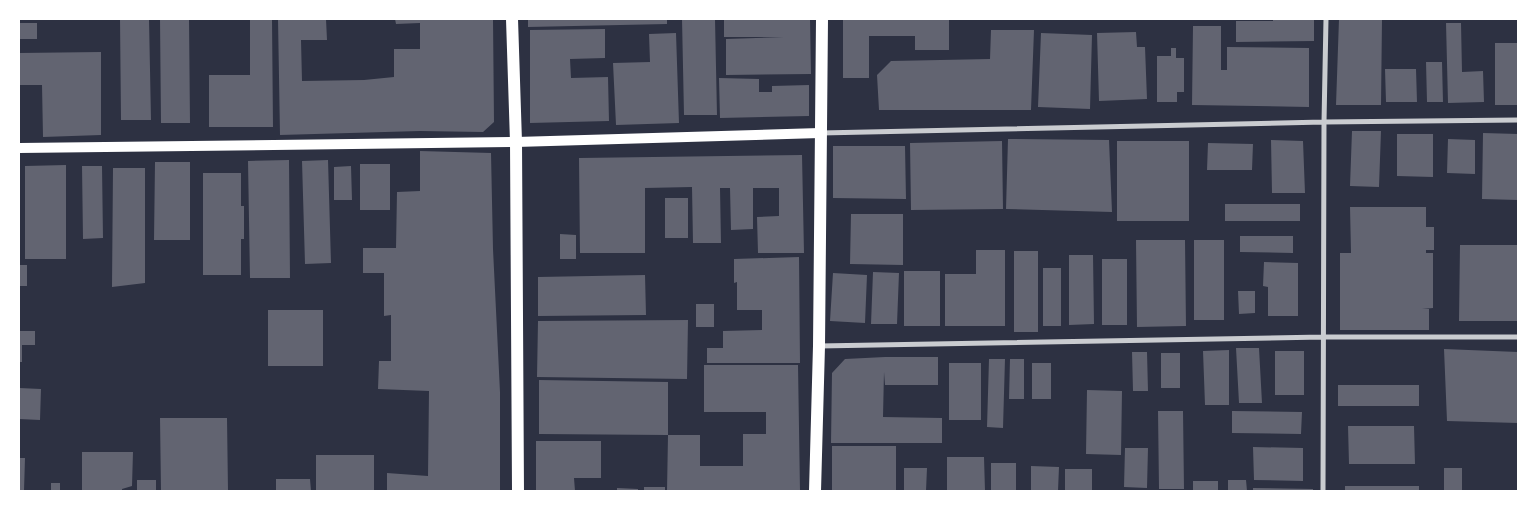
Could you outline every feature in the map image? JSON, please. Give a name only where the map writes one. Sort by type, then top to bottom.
[{"type":"main road","points":[[512,19],[516,142],[518,491]]},
{"type":"main road","points":[[815,491],[819,346],[822,19]]},
{"type":"main road","points":[[19,148],[516,142],[820,133]]},
{"type":"street","points":[[1323,491],[1326,19]]},
{"type":"street","points":[[820,133],[1324,122],[1518,120]]},
{"type":"street","points":[[819,346],[1323,337],[1518,337]]},
{"type":"building","points":[[120,19],[149,19],[151,120],[121,120]]},
{"type":"building","points":[[160,19],[189,19],[190,123],[161,123]]},
{"type":"building","points":[[250,19],[272,19],[273,127],[209,127],[209,75],[250,75]]},
{"type":"building","points":[[278,19],[326,19],[327,40],[301,40],[302,81],[364,80],[394,77],[394,49],[420,49],[420,23],[396,24],[395,19],[493,19],[494,122],[483,132],[420,131],[280,135]]},
{"type":"building","points":[[528,19],[667,19],[667,24],[528,27]]},
{"type":"building","points":[[682,19],[715,19],[717,115],[684,115]]},
{"type":"building","points":[[724,19],[810,19],[811,74],[726,75],[726,39],[784,37],[724,37]]},
{"type":"building","points":[[843,19],[949,19],[949,50],[915,50],[915,36],[869,36],[869,78],[843,78]]},
{"type":"building","points":[[1273,19],[1314,19],[1314,41],[1236,42],[1236,21],[1273,21]]},
{"type":"building","points":[[1339,19],[1382,19],[1381,105],[1336,105]]},
{"type":"building","points":[[19,23],[37,23],[37,39],[19,39]]},
{"type":"building","points":[[1446,23],[1461,23],[1462,72],[1483,71],[1484,102],[1448,103]]},
{"type":"building","points":[[1193,26],[1221,26],[1221,70],[1227,70],[1227,47],[1309,48],[1309,107],[1192,105]]},
{"type":"building","points":[[605,29],[605,58],[570,59],[571,78],[608,77],[609,121],[530,123],[530,30]]},
{"type":"building","points":[[991,30],[1034,30],[1031,110],[879,110],[877,75],[891,61],[990,59]]},
{"type":"building","points":[[1136,32],[1137,47],[1145,47],[1147,99],[1099,101],[1097,33]]},
{"type":"building","points":[[676,33],[679,123],[616,125],[613,63],[650,62],[649,34]]},
{"type":"building","points":[[1041,33],[1092,35],[1090,109],[1038,107]]},
{"type":"building","points":[[1495,43],[1518,43],[1518,105],[1495,105]]},
{"type":"building","points":[[1171,48],[1176,48],[1176,58],[1184,58],[1184,92],[1177,92],[1177,102],[1157,102],[1157,56],[1171,56]]},
{"type":"building","points":[[101,52],[101,135],[43,137],[42,85],[19,85],[19,53]]},
{"type":"building","points":[[1426,62],[1442,62],[1443,102],[1427,102]]},
{"type":"building","points":[[1385,69],[1416,69],[1417,102],[1386,102]]},
{"type":"building","points":[[719,78],[759,79],[759,92],[772,92],[772,86],[809,85],[809,116],[720,118]]},
{"type":"building","points":[[1352,131],[1381,131],[1379,187],[1350,186]]},
{"type":"building","points":[[1483,133],[1518,134],[1518,200],[1482,199]]},
{"type":"building","points":[[1397,134],[1433,134],[1433,177],[1397,176]]},
{"type":"building","points":[[1008,139],[1109,140],[1112,212],[1006,209]]},
{"type":"building","points":[[1448,139],[1475,140],[1475,174],[1447,173]]},
{"type":"building","points":[[1271,140],[1303,141],[1305,193],[1272,193]]},
{"type":"building","points":[[1002,141],[1003,209],[911,210],[910,143]]},
{"type":"building","points":[[1117,141],[1189,141],[1189,221],[1117,221]]},
{"type":"building","points":[[1208,143],[1253,144],[1252,170],[1207,170]]},
{"type":"building","points":[[833,146],[905,146],[906,199],[833,198]]},
{"type":"building","points":[[420,151],[491,153],[493,249],[500,392],[500,491],[387,491],[387,473],[428,476],[429,391],[378,389],[379,361],[391,361],[391,315],[384,316],[384,273],[363,273],[363,248],[396,248],[397,192],[420,191]]},
{"type":"building","points":[[802,155],[804,253],[758,253],[757,217],[779,216],[779,188],[753,188],[753,229],[731,230],[730,188],[720,188],[721,243],[693,243],[692,187],[645,188],[645,253],[580,253],[579,158]]},
{"type":"building","points":[[289,160],[290,278],[250,278],[248,161]]},
{"type":"building","points":[[328,160],[331,263],[305,264],[302,161]]},
{"type":"building","points":[[155,162],[190,162],[190,240],[154,240]]},
{"type":"building","points":[[360,164],[390,164],[390,210],[360,210]]},
{"type":"building","points":[[66,165],[66,259],[25,259],[25,166]]},
{"type":"building","points":[[82,166],[102,166],[103,238],[83,239]]},
{"type":"building","points":[[351,166],[352,200],[334,200],[334,167]]},
{"type":"building","points":[[113,168],[145,168],[145,283],[112,287]]},
{"type":"building","points":[[203,173],[241,173],[244,239],[241,239],[241,275],[203,275]]},
{"type":"building","points":[[665,198],[688,198],[688,238],[665,238]]},
{"type":"building","points":[[1225,204],[1300,204],[1300,221],[1225,221]]},
{"type":"building","points":[[1350,207],[1426,207],[1426,227],[1434,227],[1434,250],[1426,250],[1426,253],[1433,253],[1433,308],[1422,309],[1429,309],[1429,330],[1340,330],[1340,253],[1351,253]]},
{"type":"building","points":[[851,214],[903,214],[903,265],[850,264]]},
{"type":"building","points":[[560,234],[576,235],[576,259],[560,259]]},
{"type":"building","points":[[1240,236],[1293,236],[1293,253],[1240,252]]},
{"type":"building","points":[[1136,240],[1185,240],[1186,326],[1137,327]]},
{"type":"building","points":[[1194,240],[1224,240],[1224,320],[1194,320]]},
{"type":"building","points":[[1460,245],[1518,245],[1518,321],[1459,321]]},
{"type":"building","points":[[976,250],[1005,250],[1005,326],[945,326],[945,274],[976,274]]},
{"type":"building","points":[[1014,251],[1038,251],[1038,332],[1014,332]]},
{"type":"building","points":[[1069,255],[1093,255],[1094,324],[1069,325]]},
{"type":"building","points":[[799,257],[800,363],[707,363],[707,348],[723,348],[723,331],[762,330],[762,310],[737,310],[737,282],[734,283],[734,259]]},
{"type":"building","points":[[1102,259],[1127,259],[1127,325],[1102,325]]},
{"type":"building","points":[[1264,262],[1298,263],[1298,316],[1268,316],[1268,287],[1263,286]]},
{"type":"building","points":[[19,265],[27,265],[27,286],[19,286]]},
{"type":"building","points":[[1043,268],[1061,268],[1061,326],[1043,326]]},
{"type":"building","points":[[904,271],[940,271],[940,326],[904,326]]},
{"type":"building","points":[[873,272],[899,273],[897,324],[871,324]]},
{"type":"building","points":[[833,273],[867,275],[865,323],[830,321]]},
{"type":"building","points":[[645,275],[646,315],[538,316],[538,277]]},
{"type":"building","points":[[1238,291],[1255,291],[1255,313],[1239,314]]},
{"type":"building","points":[[696,304],[714,304],[714,327],[696,327]]},
{"type":"building","points":[[268,310],[323,310],[323,366],[268,366]]},
{"type":"building","points":[[688,320],[687,379],[537,377],[538,321]]},
{"type":"building","points":[[19,331],[35,331],[35,345],[22,345],[22,362],[19,362]]},
{"type":"building","points":[[1236,348],[1259,348],[1262,403],[1239,403]]},
{"type":"building","points":[[1444,349],[1518,352],[1518,423],[1447,421]]},
{"type":"building","points":[[1229,350],[1229,405],[1205,405],[1203,351]]},
{"type":"building","points":[[1275,351],[1304,351],[1304,395],[1275,395]]},
{"type":"building","points":[[1132,352],[1147,352],[1148,391],[1133,391]]},
{"type":"building","points":[[1161,353],[1180,353],[1180,388],[1161,388]]},
{"type":"building","points":[[938,357],[938,385],[885,385],[884,372],[883,417],[942,418],[942,443],[831,443],[832,373],[845,359]]},
{"type":"building","points":[[989,359],[1005,359],[1003,428],[987,427]]},
{"type":"building","points":[[1010,359],[1024,359],[1024,399],[1009,399]]},
{"type":"building","points":[[949,363],[981,363],[981,420],[949,420]]},
{"type":"building","points":[[1032,363],[1051,363],[1051,399],[1032,399]]},
{"type":"building","points":[[704,365],[798,365],[800,491],[667,491],[668,435],[700,435],[700,466],[743,466],[743,434],[766,434],[766,412],[704,412]]},
{"type":"building","points":[[539,380],[668,382],[668,435],[539,434]]},
{"type":"building","points":[[1338,385],[1419,385],[1419,406],[1338,406]]},
{"type":"building","points":[[19,388],[41,389],[40,420],[19,419]]},
{"type":"building","points":[[1087,390],[1122,391],[1121,455],[1086,454]]},
{"type":"building","points":[[1158,411],[1183,411],[1184,489],[1159,489]]},
{"type":"building","points":[[1232,411],[1302,412],[1301,434],[1232,433]]},
{"type":"building","points":[[160,418],[227,418],[228,491],[161,491]]},
{"type":"building","points":[[1348,426],[1414,426],[1415,464],[1349,464]]},
{"type":"building","points":[[536,441],[601,441],[601,478],[574,478],[575,491],[536,491]]},
{"type":"building","points":[[832,446],[896,446],[896,491],[832,491]]},
{"type":"building","points":[[1253,447],[1303,448],[1303,481],[1254,480]]},
{"type":"building","points":[[1125,448],[1148,448],[1147,488],[1124,487]]},
{"type":"building","points":[[82,452],[133,452],[132,486],[122,489],[122,491],[82,491]]},
{"type":"building","points":[[316,455],[374,455],[374,491],[316,491]]},
{"type":"building","points":[[947,457],[984,457],[985,491],[947,491]]},
{"type":"building","points":[[19,458],[25,458],[24,491],[19,491]]},
{"type":"building","points":[[991,463],[1016,463],[1016,491],[991,491]]},
{"type":"building","points":[[1031,466],[1059,467],[1058,491],[1031,491]]},
{"type":"building","points":[[904,468],[927,468],[926,491],[904,491]]},
{"type":"building","points":[[1444,468],[1462,468],[1462,491],[1444,491]]},
{"type":"building","points":[[1065,469],[1092,469],[1092,491],[1065,491]]},
{"type":"building","points":[[276,479],[310,479],[311,491],[276,491]]},
{"type":"building","points":[[137,480],[156,480],[156,491],[137,491]]},
{"type":"building","points":[[1228,480],[1246,480],[1247,491],[1228,491]]},
{"type":"building","points":[[1193,481],[1218,481],[1218,491],[1193,491]]},
{"type":"building","points":[[51,483],[60,483],[60,491],[51,491]]},
{"type":"building","points":[[1345,486],[1419,486],[1419,491],[1345,491]]},
{"type":"building","points":[[644,487],[665,487],[665,491],[644,491]]},
{"type":"building","points":[[617,488],[638,489],[638,491],[617,491]]},
{"type":"building","points":[[1253,488],[1313,489],[1313,491],[1253,491]]}]
